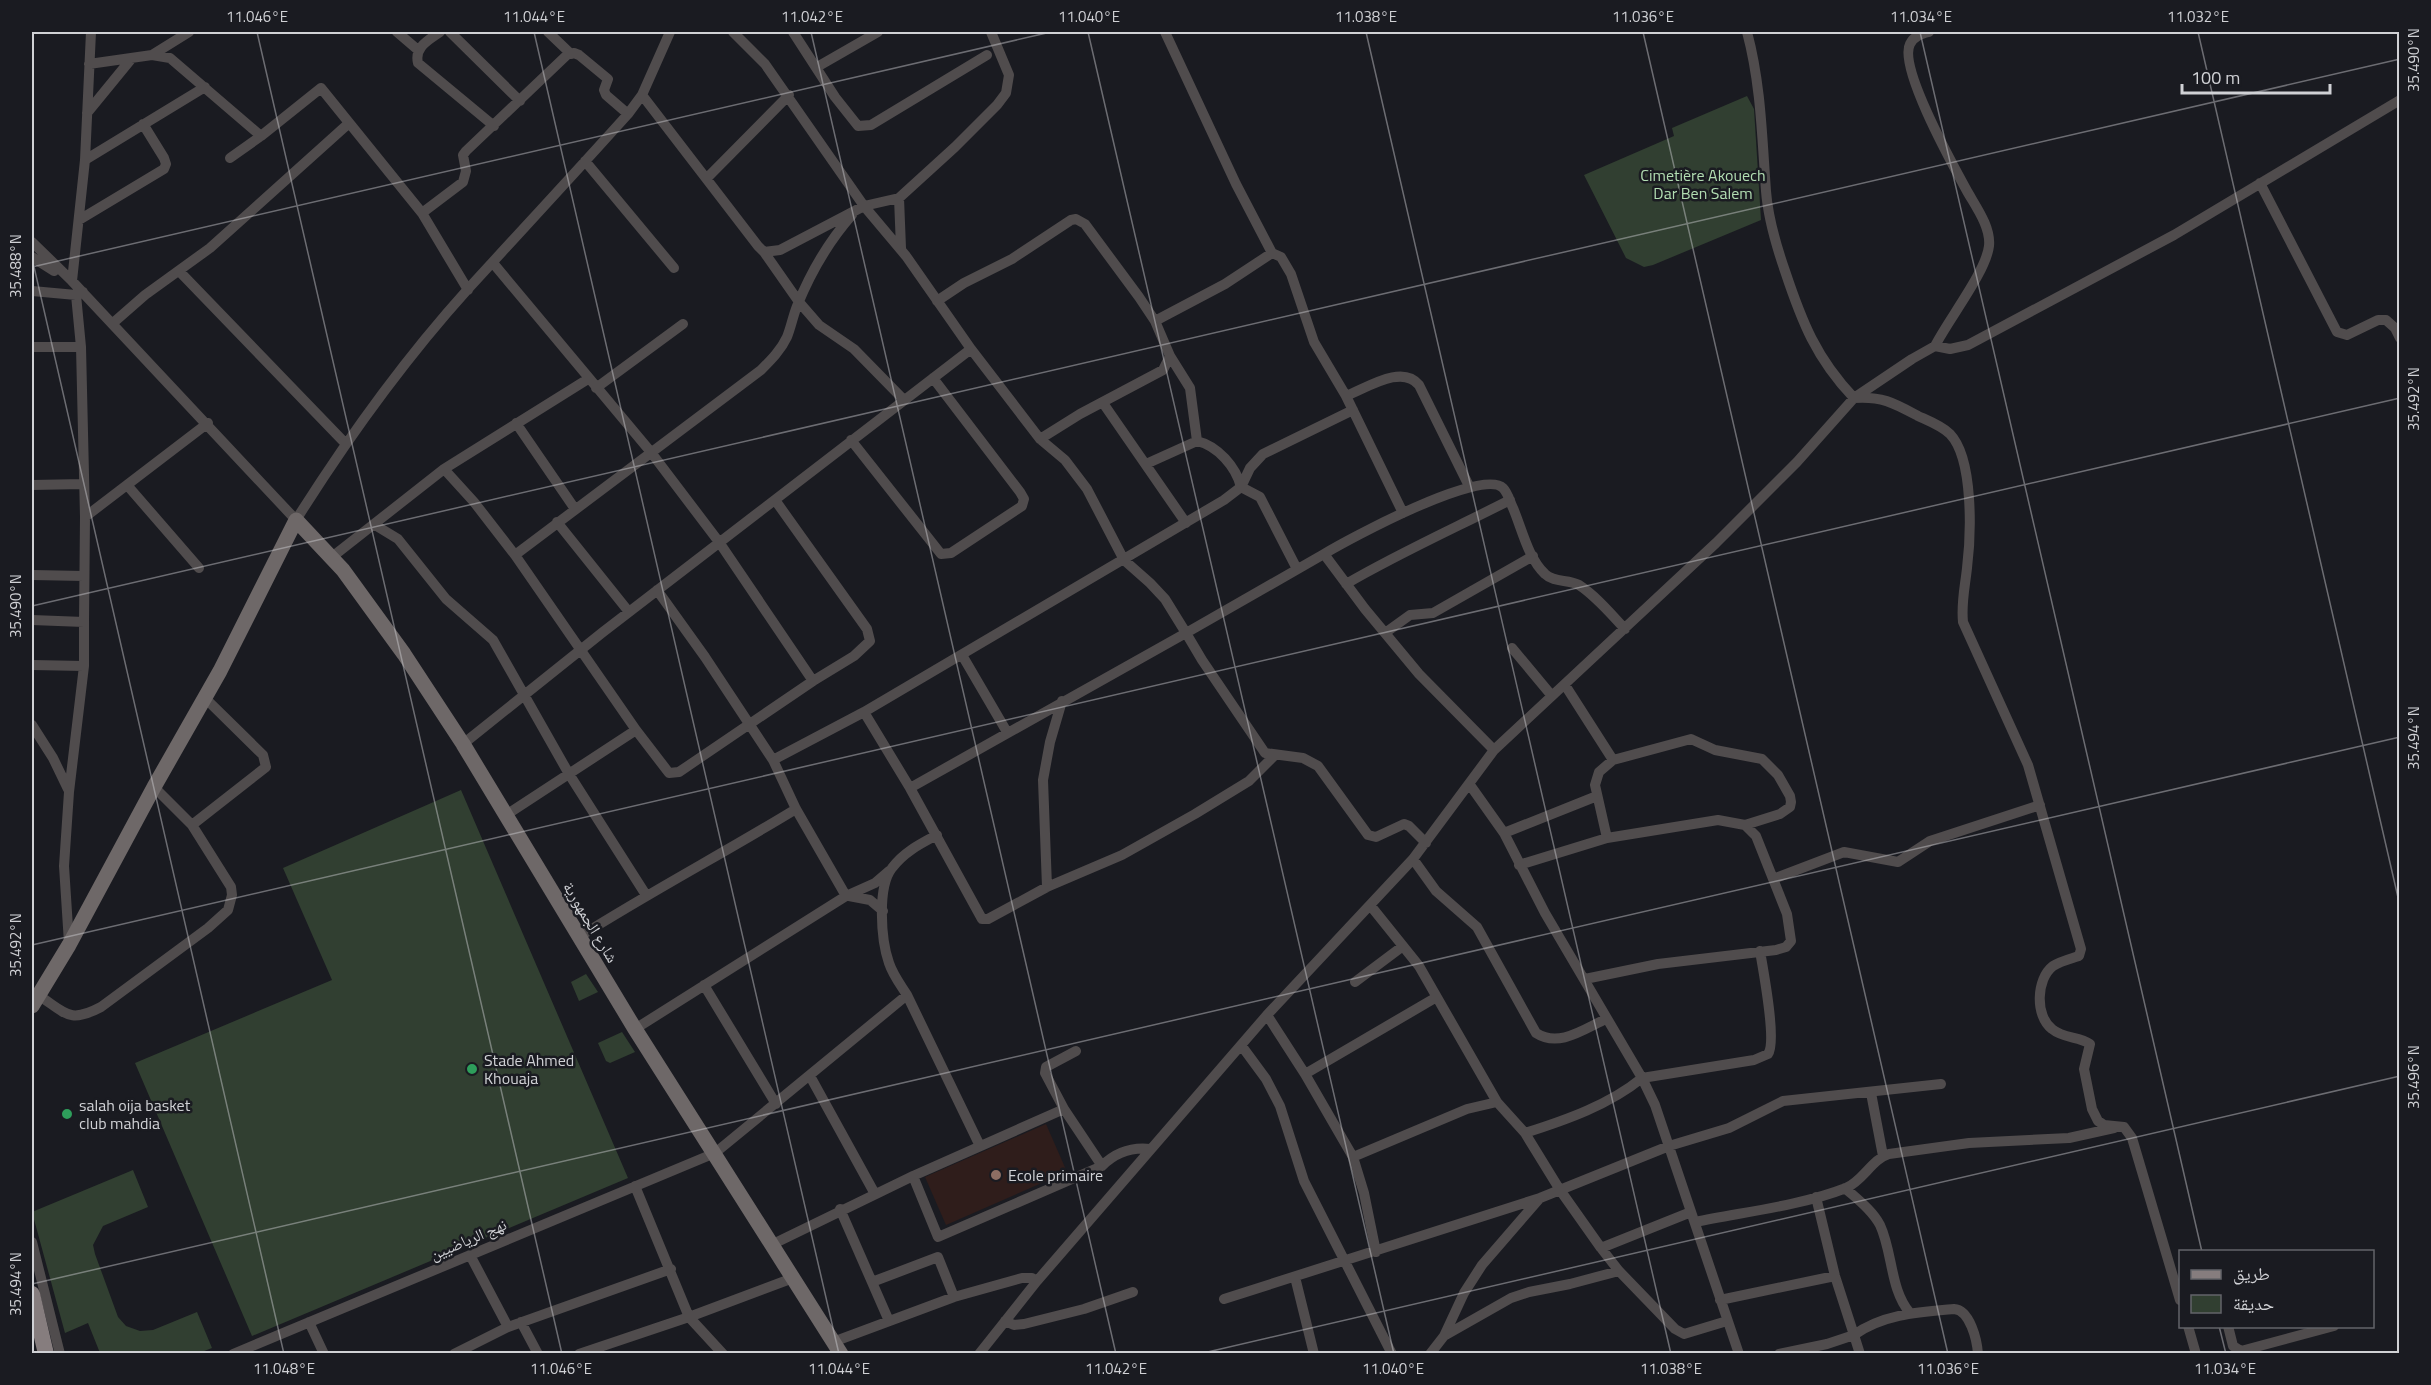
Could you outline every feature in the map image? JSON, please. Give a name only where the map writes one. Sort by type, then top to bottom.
[{"type":"main road","name":"شارع الجمهورية","points":[[296,520],[332,557],[404,654],[463,744],[635,1029],[837,1348]]},
{"type":"main road","points":[[35,1000],[69,945],[205,698],[296,520]]},
{"type":"main road","points":[[281,549],[294,541],[302,540],[320,544]]},
{"type":"main road","points":[[32,1294],[46,1353]]},
{"type":"street","points":[[72,281],[85,160],[91,32]]},
{"type":"street","points":[[152,55],[172,37],[189,32]]},
{"type":"street","points":[[397,32],[418,50]]},
{"type":"street","points":[[440,32],[418,50],[418,63],[494,126]]},
{"type":"street","points":[[450,32],[520,100]]},
{"type":"street","points":[[548,32],[571,54]]},
{"type":"street","points":[[32,257],[52,268],[112,323],[208,423],[296,520],[376,403],[468,290],[628,114],[642,94],[670,32]]},
{"type":"street","points":[[733,32],[765,64],[789,95],[860,209],[900,248],[971,349],[1040,439],[1065,460],[1088,489],[1124,560],[1150,582],[1165,599],[1262,751],[1303,758],[1318,766],[1368,836],[1376,837],[1404,824],[1426,843]]},
{"type":"street","points":[[793,32],[854,124],[863,127],[871,125],[987,55]]},
{"type":"street","points":[[817,67],[878,32]]},
{"type":"street","points":[[764,252],[780,250],[860,209],[899,198],[955,147],[1006,93],[1009,75],[991,32]]},
{"type":"street","points":[[1165,32],[1236,184],[1272,253],[1281,257],[1291,274],[1309,330],[1346,396],[1403,513]]},
{"type":"street","points":[[1748,32],[1759,88],[1766,192],[1779,254],[1806,330],[1830,369],[1854,398]]},
{"type":"street","points":[[978,1353],[1037,1281],[1267,1015],[1413,859],[1494,750],[1625,629],[1797,462],[1854,398],[1935,346],[1968,290],[1989,246],[1985,223],[1937,135],[1910,65],[1908,49],[1911,41],[1929,32]]},
{"type":"street","points":[[422,213],[464,182],[466,171],[463,155],[561,59],[571,54],[579,55],[608,78],[604,90],[606,95],[628,114]]},
{"type":"street","points":[[89,64],[152,55],[170,58],[261,136]]},
{"type":"street","points":[[87,113],[132,58]]},
{"type":"street","points":[[85,160],[205,87]]},
{"type":"street","points":[[230,158],[321,88],[422,213],[468,290]]},
{"type":"street","points":[[642,94],[764,252],[799,302],[819,325],[854,349],[903,399]]},
{"type":"street","points":[[706,178],[789,95]]},
{"type":"street","points":[[1935,346],[1956,348],[1980,339],[2174,235],[2400,100]]},
{"type":"street","points":[[79,220],[164,169],[166,164],[164,158],[143,124]]},
{"type":"street","points":[[112,323],[145,295],[233,229],[257,204],[348,124]]},
{"type":"street","points":[[585,161],[674,268]]},
{"type":"street","points":[[2260,183],[2337,332],[2340,335],[2347,335],[2378,320],[2386,320],[2395,328],[2400,338]]},
{"type":"street","points":[[899,198],[900,248]]},
{"type":"street","points":[[515,555],[650,451],[761,370],[778,353],[787,338],[799,302],[836,234],[860,209]]},
{"type":"street","points":[[937,302],[964,283],[1012,259],[1076,219],[1085,224],[1102,245],[1155,321],[1170,356],[1190,388],[1197,441]]},
{"type":"street","points":[[32,242],[72,281],[80,293],[85,518],[84,666],[69,792],[64,867],[69,945]]},
{"type":"street","points":[[1155,321],[1225,285],[1272,253]]},
{"type":"street","points":[[493,263],[650,451],[720,542],[813,681]]},
{"type":"street","points":[[179,271],[346,444]]},
{"type":"street","points":[[32,291],[80,293]]},
{"type":"street","points":[[596,388],[683,324]]},
{"type":"street","points":[[32,348],[81,347]]},
{"type":"street","points":[[463,744],[657,590],[971,349]]},
{"type":"street","points":[[1040,439],[1080,414],[1163,370],[1170,356]]},
{"type":"street","points":[[1346,396],[1401,376],[1413,378],[1468,486]]},
{"type":"street","points":[[851,440],[942,554],[951,553],[1022,506],[1024,499],[1020,492],[933,378]]},
{"type":"street","points":[[332,557],[444,469],[588,379]]},
{"type":"street","points":[[1854,398],[1887,399],[1941,428],[1956,442],[1964,470],[1970,534],[1961,607],[1963,622],[2028,765],[2081,949],[2079,956],[2050,969],[2042,984],[2041,1005],[2045,1019],[2052,1029],[2064,1036],[2091,1044],[2084,1069],[2092,1109],[2097,1121],[2104,1125],[2126,1129],[2134,1143],[2179,1293]]},
{"type":"street","points":[[1103,403],[1186,523]]},
{"type":"street","points":[[772,760],[864,712],[1186,523],[1241,487],[1250,468],[1263,454],[1353,410]]},
{"type":"street","points":[[85,518],[208,423]]},
{"type":"street","points":[[516,423],[575,509]]},
{"type":"street","points":[[1146,464],[1197,441],[1212,448],[1230,464],[1241,487],[1260,497],[1297,569]]},
{"type":"street","points":[[444,469],[474,502],[515,555],[665,770],[674,773],[866,647],[870,636],[775,500]]},
{"type":"street","points":[[910,788],[1324,554],[1403,513],[1468,486],[1484,483],[1500,486],[1510,500],[1533,556],[1548,576],[1572,581],[1584,588],[1625,629]]},
{"type":"street","points":[[32,485],[84,484]]},
{"type":"street","points":[[127,485],[198,568]]},
{"type":"street","points":[[1346,584],[1399,554],[1434,539],[1510,500]]},
{"type":"street","points":[[557,522],[629,612]]},
{"type":"street","points":[[375,525],[398,539],[446,599],[487,633],[569,774],[646,895]]},
{"type":"street","points":[[1324,554],[1419,674],[1494,750]]},
{"type":"street","points":[[1385,633],[1410,615],[1433,614],[1533,556]]},
{"type":"street","points":[[32,575],[84,576]]},
{"type":"street","points":[[657,590],[772,760],[796,809],[846,896]]},
{"type":"street","points":[[32,620],[84,622]]},
{"type":"street","points":[[1512,648],[1552,696]]},
{"type":"street","points":[[962,655],[1007,732]]},
{"type":"street","points":[[32,666],[84,666]]},
{"type":"street","points":[[1565,685],[1613,760]]},
{"type":"street","points":[[192,825],[266,766],[263,755],[205,698]]},
{"type":"street","points":[[1047,887],[1043,780],[1050,742],[1062,702]]},
{"type":"street","points":[[864,712],[937,835],[982,919],[988,919],[1047,887],[1122,855],[1249,781],[1275,755]]},
{"type":"street","points":[[32,725],[53,758],[69,792]]},
{"type":"street","points":[[506,815],[636,730]]},
{"type":"street","points":[[1519,865],[1607,838],[1718,820],[1745,825],[1780,814],[1790,807],[1790,796],[1778,775],[1762,759],[1715,750],[1691,739],[1613,760],[1597,775],[1595,785],[1607,838]]},
{"type":"street","points":[[1470,785],[1504,833],[1519,865],[1642,1078],[1655,1105],[1739,1353]]},
{"type":"street","points":[[35,1000],[69,1015],[84,1016],[101,1007],[208,928],[228,910],[232,895],[231,886],[192,825],[154,787]]},
{"type":"street","points":[[1504,833],[1597,796]]},
{"type":"street","points":[[1773,879],[1844,852],[1898,862],[1930,841],[2040,805]]},
{"type":"street","points":[[579,937],[646,895],[722,854],[796,809]]},
{"type":"street","points":[[1585,979],[1658,964],[1781,949],[1789,945],[1791,941],[1787,914],[1756,836],[1745,825]]},
{"type":"street","points":[[635,1029],[846,896],[875,883],[912,848],[937,835]]},
{"type":"street","points":[[1413,859],[1436,891],[1477,927],[1536,1033],[1550,1040],[1561,1039],[1606,1019]]},
{"type":"street","points":[[891,869],[883,893],[886,952],[889,964],[907,995],[980,1146]]},
{"type":"street","points":[[846,896],[870,900],[883,911]]},
{"type":"street","points":[[1370,905],[1419,966],[1435,998],[1497,1102],[1525,1133],[1560,1190],[1619,1271],[1675,1329],[1684,1334],[1727,1321]]},
{"type":"street","points":[[1355,982],[1403,946]]},
{"type":"street","points":[[1525,1133],[1570,1119],[1630,1088],[1642,1078],[1754,1060],[1769,1053],[1771,1047],[1769,1006],[1760,951]]},
{"type":"street","points":[[704,985],[776,1104]]},
{"type":"street","name":"نهج الرياضيين","points":[[233,1353],[715,1153],[907,995]]},
{"type":"street","points":[[1305,1074],[1435,998]]},
{"type":"street","points":[[1267,1015],[1305,1074],[1353,1157],[1364,1193],[1376,1252]]},
{"type":"street","points":[[1241,1045],[1266,1079],[1280,1106],[1304,1181],[1392,1353]]},
{"type":"street","points":[[1076,1051],[1046,1067],[1045,1073],[1064,1109],[1102,1166]]},
{"type":"street","points":[[810,1076],[875,1194]]},
{"type":"street","points":[[1224,1299],[1540,1198],[1669,1146],[1729,1128],[1783,1101],[1941,1084]]},
{"type":"street","points":[[1871,1092],[1883,1156]]},
{"type":"street","points":[[1353,1157],[1467,1109],[1497,1102]]},
{"type":"street","points":[[771,1245],[840,1209],[1064,1109]]},
{"type":"street","points":[[1601,1248],[1693,1217],[1816,1197],[1845,1188],[1862,1177],[1883,1156],[1969,1143],[2069,1138],[2116,1127]]},
{"type":"street","points":[[938,1237],[1102,1166],[1122,1152],[1136,1148],[1150,1149]]},
{"type":"street","points":[[913,1176],[938,1237],[941,1249],[938,1257],[954,1297]]},
{"type":"street","points":[[635,1186],[689,1317],[723,1353]]},
{"type":"street","points":[[1845,1188],[1870,1212],[1880,1226],[1887,1243],[1900,1299],[1910,1313]]},
{"type":"street","points":[[1816,1197],[1835,1276],[1860,1353]]},
{"type":"street","points":[[1431,1353],[1444,1336],[1464,1293],[1482,1265],[1540,1198]]},
{"type":"street","points":[[840,1209],[889,1321]]},
{"type":"street","points":[[32,1242],[60,1353]]},
{"type":"street","points":[[470,1255],[508,1327]]},
{"type":"street","points":[[872,1282],[938,1257]]},
{"type":"street","points":[[454,1353],[508,1327],[671,1269]]},
{"type":"street","points":[[1444,1336],[1511,1298],[1619,1271]]},
{"type":"street","points":[[1720,1299],[1835,1276]]},
{"type":"street","points":[[1295,1277],[1314,1353]]},
{"type":"street","points":[[579,1353],[689,1317],[793,1278]]},
{"type":"street","points":[[837,1348],[889,1321],[954,1297],[1022,1278],[1032,1278],[1037,1281]]},
{"type":"street","points":[[1005,1321],[1014,1325],[1024,1324],[1084,1309],[1133,1292]]},
{"type":"street","points":[[1779,1353],[1827,1344],[1854,1335],[1870,1325],[1910,1313],[1959,1309],[1968,1320],[1978,1353]]},
{"type":"street","points":[[309,1322],[324,1353]]},
{"type":"street","points":[[521,1322],[538,1353]]},
{"type":"street","points":[[2189,1328],[2196,1353]]},
{"type":"street","points":[[2228,1328],[2233,1346],[2241,1351],[2327,1328]]},
{"type":"shaded area","name":"Ecole primaire","points":[[1046,1124],[1067,1172],[946,1225],[925,1177]]},
{"type":"green space","name":"Cimetière Akouech Dar Ben Salem","points":[[1747,96],[1754,109],[1761,220],[1653,265],[1644,267],[1626,258],[1584,175],[1674,136],[1672,128]]},
{"type":"green space","points":[[461,790],[628,1178],[252,1336],[135,1063],[332,980],[283,868]]},
{"type":"green space","points":[[586,974],[598,992],[579,1001],[571,982]]},
{"type":"green space","points":[[622,1032],[635,1052],[610,1063],[606,1061],[598,1043]]},
{"type":"green space","points":[[133,1170],[148,1207],[103,1226],[93,1245],[118,1317],[126,1326],[140,1331],[153,1330],[197,1312],[212,1348],[199,1353],[100,1353],[88,1323],[65,1333],[32,1212]]},
{"type":"place","name":"Stade Ahmed Khouaja","points":[[472,1069]]},
{"type":"place","name":"salah oija basket club mahdia","points":[[67,1114]]},
{"type":"place","name":"Ecole primaire","points":[[996,1175]]}]
